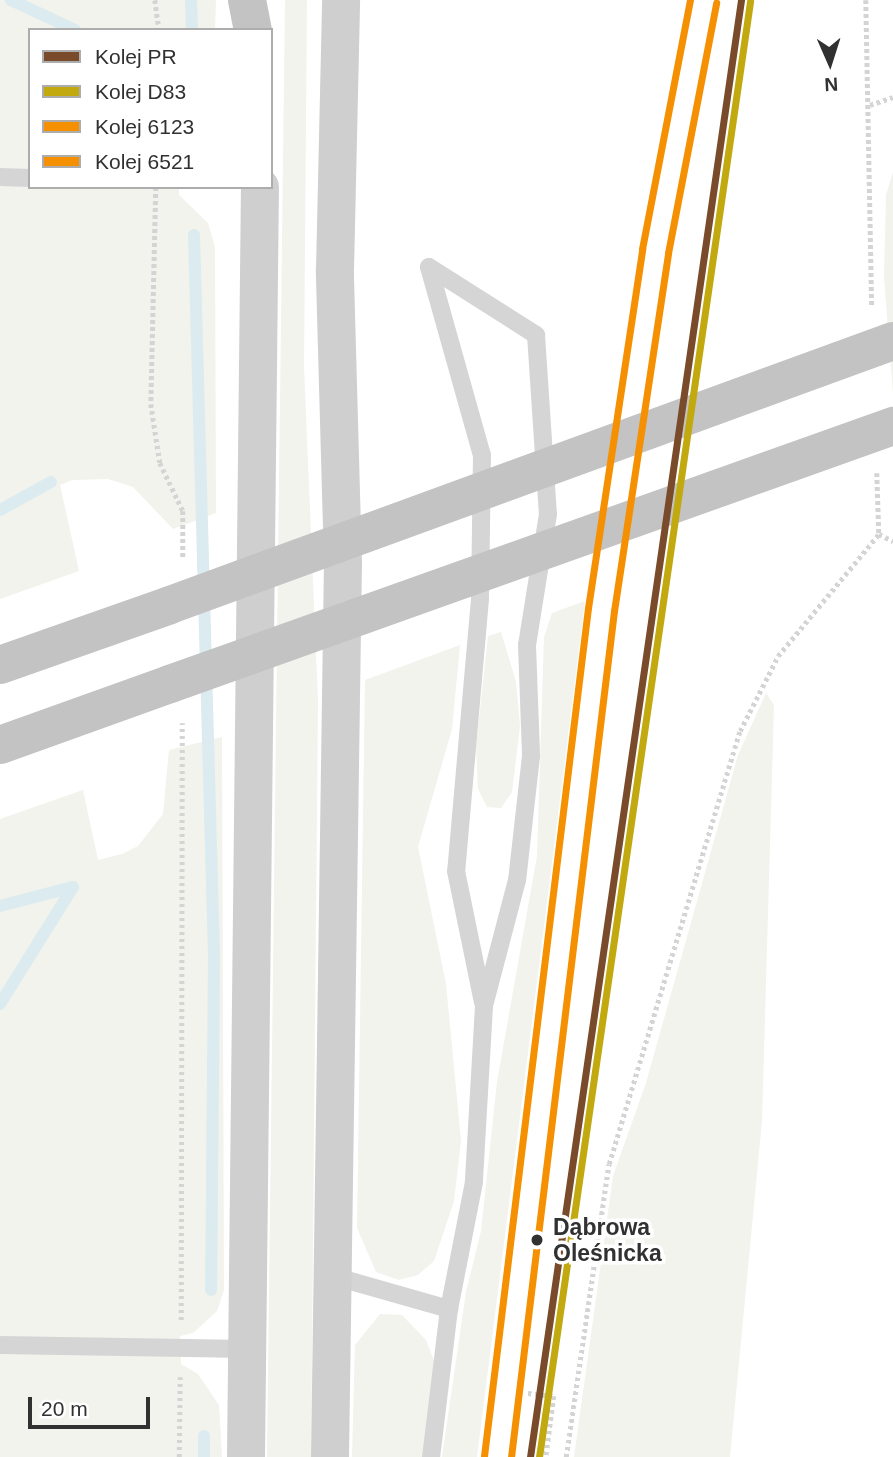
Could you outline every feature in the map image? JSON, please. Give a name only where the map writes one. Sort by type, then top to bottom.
[{"type":"highway","points":[[247,0],[253,28]]},
{"type":"highway","points":[[0,665],[170,605],[882,328]]},
{"type":"highway","points":[[0,745],[176,699],[893,426]]},
{"type":"main road","points":[[263,28],[264,0]]},
{"type":"main road","points":[[330,1457],[343,564],[335,270],[341,0]]},
{"type":"main road","points":[[246,1457],[260,189]]},
{"type":"lane","points":[[0,177],[28,178]]},
{"type":"lane","points":[[431,1457],[449,1309],[474,1182],[484,1006],[517,880],[531,756],[527,645],[548,514],[536,335],[429,267],[482,456],[480,599],[456,871],[484,1006]]},
{"type":"lane","points":[[333,1276],[449,1309]]},
{"type":"lane","points":[[0,1345],[247,1349]]},
{"type":"path","points":[[155,0],[159,28]]},
{"type":"path","points":[[866,0],[882,328]]},
{"type":"path","points":[[870,105],[893,97]]},
{"type":"path","points":[[156,189],[151,404],[160,463],[183,511],[183,565]]},
{"type":"path","points":[[566,1457],[609,1164],[740,731],[778,656],[879,534],[877,465]]},
{"type":"path","points":[[879,534],[893,541]]},
{"type":"path","points":[[176,699],[181,1350],[179,1457]]},
{"type":"path","points":[[528,1393],[554,1396],[546,1457]]},
{"type":"shaded area","points":[[0,0],[216,0],[215,28],[28,28],[28,189],[179,189],[179,195],[208,223],[215,247],[216,513],[173,529],[133,487],[108,479],[72,480],[60,485],[79,571],[0,599]]},
{"type":"shaded area","points":[[285,0],[307,0],[304,367],[318,702],[311,1457],[267,1457]]},
{"type":"shaded area","points":[[893,172],[893,394],[884,277],[886,195]]},
{"type":"shaded area","points":[[585,601],[477,1457],[442,1457],[466,1292],[481,1231],[497,1082],[537,856],[544,637],[552,613]]},
{"type":"shaded area","points":[[501,632],[516,682],[520,726],[512,792],[501,808],[487,807],[478,789],[476,746],[488,636]]},
{"type":"shaded area","points":[[460,645],[452,729],[418,847],[446,984],[461,1141],[454,1201],[434,1261],[418,1275],[399,1280],[376,1272],[357,1228],[365,680]]},
{"type":"shaded area","points":[[766,693],[774,705],[762,1121],[730,1457],[574,1457],[613,1176],[646,1083],[738,755]]},
{"type":"shaded area","points":[[222,737],[224,1290],[217,1311],[193,1333],[180,1336],[181,1364],[198,1374],[219,1405],[222,1457],[0,1457],[0,819],[83,790],[98,860],[122,854],[138,846],[163,814],[169,750]]},
{"type":"shaded area","points":[[380,1314],[402,1315],[426,1340],[434,1361],[424,1457],[352,1457],[355,1345]]},
{"type":"waterway","points":[[11,0],[71,28]]},
{"type":"waterway","points":[[191,0],[192,28]]},
{"type":"waterway","points":[[194,235],[214,957],[211,1290]]},
{"type":"waterway","points":[[0,510],[51,482]]},
{"type":"waterway","points":[[0,906],[73,887],[0,1004]]},
{"type":"waterway","points":[[204,1436],[204,1457]]},
{"type":"rail line","name":"6123","points":[[484,1456],[588,608],[642,249],[690,0]]},
{"type":"rail line","name":"PR","points":[[530,1457],[741,0]]},
{"type":"rail line","name":"D83","points":[[539,1457],[750,1]]},
{"type":"rail line","name":"6521","points":[[511,1457],[614,611],[668,253],[716,3]]},
{"type":"place","name":"Dąbrowa Oleśnicka","points":[[537,1240]]}]
